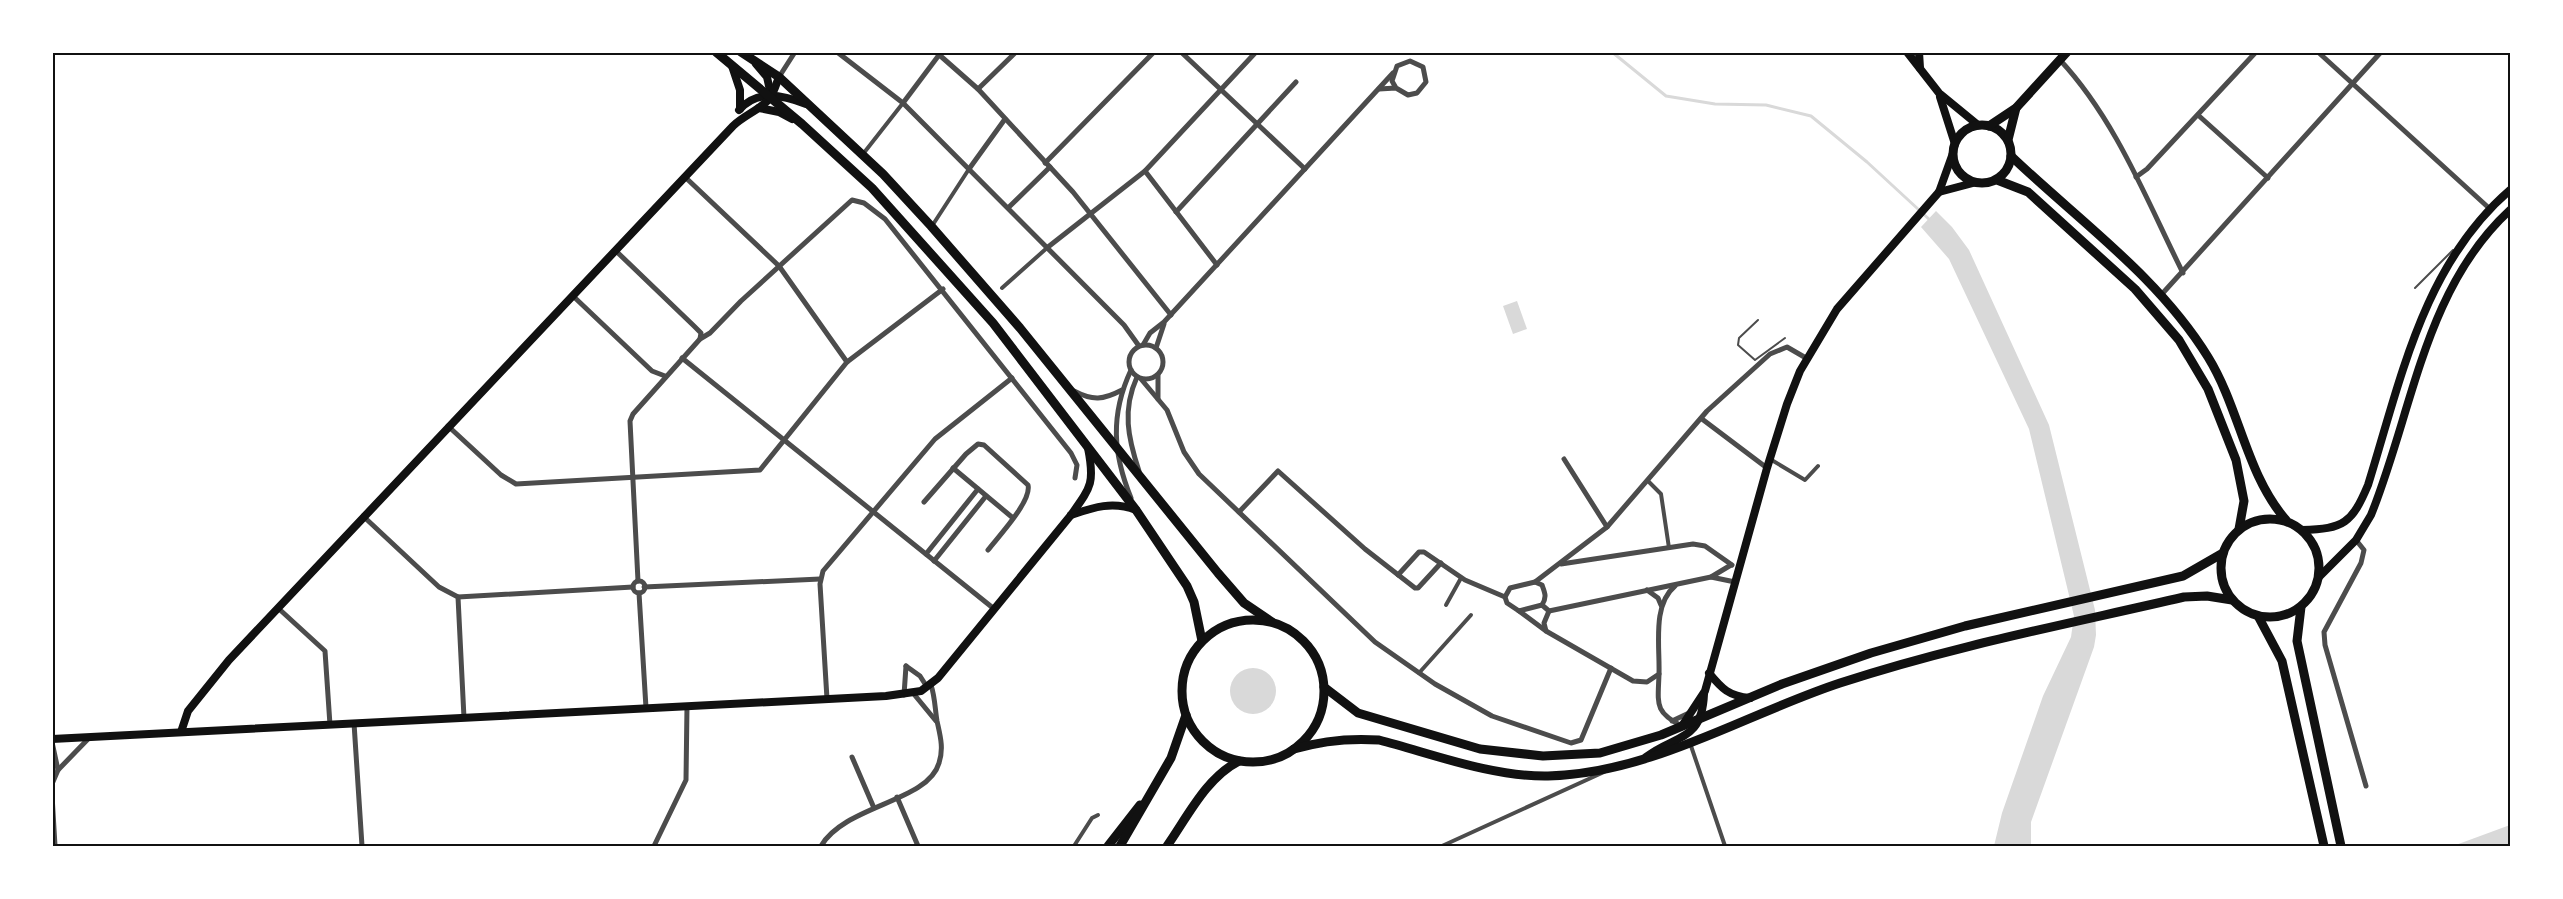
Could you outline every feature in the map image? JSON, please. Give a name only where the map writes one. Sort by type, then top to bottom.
[{"type":"highway","points":[[716,52],[802,124],[872,188],[951,274],[1007,340],[1136,510],[1186,585],[1194,602],[1202,641]]},
{"type":"highway","points":[[741,52],[779,77],[863,155],[931,226],[1069,389],[1244,603],[1272,622],[1291,631],[1308,645],[1322,672],[1323,705],[1317,722],[1307,737],[1294,749]]},
{"type":"highway","points":[[1989,126],[2016,108],[2067,52]]},
{"type":"highway","points":[[2008,140],[2000,131],[1989,126],[1978,125],[1964,131],[1954,148],[1958,171],[1973,183],[1985,183],[1997,180],[2007,170],[2011,156],[2008,140],[2016,108]]},
{"type":"highway","points":[[1272,622],[1253,619],[1234,622],[1217,629],[1194,650],[1183,674],[1181,688],[1186,716],[1198,737],[1210,747],[1239,761],[1266,761],[1312,744],[1361,739],[1379,740],[1492,770],[1546,776],[1610,769],[1640,762],[1789,701],[1880,670],[1974,643],[2194,596],[2232,600],[2258,616],[2273,618],[2288,615],[2301,607],[2309,599],[2319,577],[2320,560],[2314,543],[2271,504],[2222,382],[2191,331],[2162,294],[2011,156]]},
{"type":"highway","points":[[1997,180],[2028,192],[2127,281],[2179,340],[2208,389],[2236,460],[2244,501],[2239,529]]},
{"type":"highway","points":[[2232,600],[2222,578],[2223,554],[2229,540],[2239,529],[2253,521],[2270,518],[2286,520]]},
{"type":"highway","points":[[1324,687],[1339,701],[1374,718],[1480,749],[1515,755],[1570,756],[1600,753],[1634,744],[1871,653],[1965,626],[2183,576],[2223,554]]},
{"type":"highway","points":[[2301,607],[2297,641],[2341,846]]},
{"type":"highway","points":[[2258,616],[2282,661],[2324,846]]},
{"type":"highway","points":[[1120,846],[1179,741],[1186,716]]},
{"type":"highway","points":[[1167,846],[1212,782],[1224,770],[1239,761]]},
{"type":"highway","points":[[1108,846],[1156,784]]},
{"type":"highway","points":[[1173,846],[1187,819]]},
{"type":"main road","points":[[1912,54],[1939,93],[1978,125]]},
{"type":"main road","points":[[754,62],[767,77],[771,97]]},
{"type":"main road","points":[[731,64],[740,90],[740,110]]},
{"type":"main road","points":[[181,732],[188,711],[278,608],[733,126],[771,97],[779,77]]},
{"type":"main road","points":[[1640,762],[1658,748],[1688,736],[1695,729],[1736,582],[1735,566],[1787,404],[1806,358],[1837,309],[1940,192],[1954,148],[1939,93]]},
{"type":"main road","points":[[733,126],[747,101],[757,97],[783,95],[809,105]]},
{"type":"main road","points":[[757,108],[779,112],[802,124]]},
{"type":"main road","points":[[1940,192],[1973,183]]},
{"type":"main road","points":[[2302,530],[2334,529],[2348,520],[2358,509],[2368,485],[2419,323],[2437,284],[2462,242],[2490,209],[2511,190]]},
{"type":"main road","points":[[2319,577],[2356,540],[2371,515],[2382,489],[2442,306],[2464,264],[2511,210]]},
{"type":"main road","points":[[52,740],[913,693],[929,686],[1071,515],[1091,486],[1092,468],[1087,444]]},
{"type":"main road","points":[[1071,515],[1112,504],[1136,510]]},
{"type":"main road","points":[[1709,673],[1721,689],[1733,696],[1751,698]]},
{"type":"main road","points":[[1682,726],[1704,692]]},
{"type":"street","points":[[779,77],[795,52]]},
{"type":"street","points":[[837,52],[903,103],[1125,325],[1141,346],[1156,348]]},
{"type":"street","points":[[978,89],[1016,52]]},
{"type":"street","points":[[1045,162],[1154,52]]},
{"type":"street","points":[[1181,52],[1305,169]]},
{"type":"street","points":[[1002,288],[1048,247],[1146,171],[1256,52]]},
{"type":"street","points":[[2136,177],[2147,169],[2256,52]]},
{"type":"street","points":[[2318,52],[2490,209]]},
{"type":"street","points":[[2162,294],[2381,52]]},
{"type":"street","points":[[863,155],[937,54],[978,89],[1045,162],[1091,214],[1171,315]]},
{"type":"street","points":[[2060,60],[2084,87],[2136,177],[2182,273]]},
{"type":"street","points":[[1136,510],[1120,472],[1116,448],[1116,416],[1122,390],[1131,370],[1129,359],[1150,333],[1171,315],[1379,89],[1397,66],[1410,61],[1418,62],[1426,74],[1423,88],[1418,93],[1408,95],[1396,88],[1379,89]]},
{"type":"street","points":[[1393,73],[1396,88]]},
{"type":"street","points":[[1176,212],[1296,82]]},
{"type":"street","points":[[2198,115],[2268,178]]},
{"type":"street","points":[[931,226],[1005,119]]},
{"type":"street","points":[[1009,207],[1050,168]]},
{"type":"street","points":[[1146,171],[1216,265]]},
{"type":"street","points":[[685,177],[779,266],[847,362]]},
{"type":"street","points":[[644,587],[638,581],[630,421],[635,411],[700,339],[710,333],[852,200],[864,203],[885,219],[943,290],[1071,453],[1077,465],[1075,478]]},
{"type":"street","points":[[616,251],[701,333],[700,339]]},
{"type":"street","points":[[448,426],[512,483],[760,470],[847,362],[943,290]]},
{"type":"street","points":[[573,296],[652,371],[665,376]]},
{"type":"street","points":[[1158,399],[1158,375],[1164,361],[1156,348],[1164,322]]},
{"type":"street","points":[[1505,597],[1510,588],[1535,582],[1560,565],[1607,527],[1702,419],[1770,354],[1787,347],[1806,358]]},
{"type":"street","points":[[682,358],[993,608]]},
{"type":"street","points":[[1131,370],[1158,399],[1172,421],[1190,464],[1373,640],[1419,673],[1492,716],[1571,743],[1581,740],[1611,668]]},
{"type":"street","points":[[1139,378],[1152,378],[1158,375]]},
{"type":"street","points":[[827,699],[820,579],[823,571],[941,433],[1012,378]]},
{"type":"street","points":[[1139,378],[1128,398],[1127,421],[1128,436],[1141,476]]},
{"type":"street","points":[[1069,389],[1093,400],[1106,398],[1122,390]]},
{"type":"street","points":[[1702,419],[1769,463],[1805,480],[1818,466]]},
{"type":"street","points":[[924,502],[966,454],[978,444],[984,445],[1028,486],[1029,490],[1024,502],[988,550]]},
{"type":"street","points":[[1564,459],[1607,527]]},
{"type":"street","points":[[953,468],[1013,518]]},
{"type":"street","points":[[1239,512],[1278,471],[1398,575],[1418,588],[1441,563]]},
{"type":"street","points":[[1648,481],[1661,494],[1669,548]]},
{"type":"street","points":[[926,554],[982,492]]},
{"type":"street","points":[[934,561],[982,492]]},
{"type":"street","points":[[363,516],[439,587],[458,597],[633,587],[638,581]]},
{"type":"street","points":[[2356,540],[2364,550],[2361,563],[2324,632],[2325,645],[2366,786]]},
{"type":"street","points":[[1560,565],[1700,544],[1735,566]]},
{"type":"street","points":[[1398,575],[1419,552],[1462,577],[1505,597],[1507,603],[1546,631],[1639,683],[1647,682],[1659,674]]},
{"type":"street","points":[[1549,611],[1675,586],[1711,577],[1735,566]]},
{"type":"street","points":[[1446,605],[1462,577]]},
{"type":"street","points":[[1711,577],[1736,582]]},
{"type":"street","points":[[639,593],[644,587],[820,579]]},
{"type":"street","points":[[1519,611],[1542,605],[1546,599],[1542,585],[1535,582]]},
{"type":"street","points":[[1675,586],[1666,593],[1661,604],[1660,711],[1682,726]]},
{"type":"street","points":[[633,587],[639,593],[646,708]]},
{"type":"street","points":[[1647,590],[1658,598],[1661,604]]},
{"type":"street","points":[[458,597],[464,718]]},
{"type":"street","points":[[1542,605],[1549,611]]},
{"type":"street","points":[[278,608],[325,651],[330,725]]},
{"type":"street","points":[[1546,631],[1544,623],[1549,611]]},
{"type":"street","points":[[1419,673],[1471,615]]},
{"type":"street","points":[[821,846],[835,828],[926,783],[939,764],[942,747],[929,686],[906,666],[904,694]]},
{"type":"street","points":[[913,693],[937,722]]},
{"type":"street","points":[[654,846],[686,780],[687,706]]},
{"type":"street","points":[[1672,721],[1689,713]]},
{"type":"street","points":[[354,723],[362,846]]},
{"type":"street","points":[[52,784],[58,770],[91,737]]},
{"type":"street","points":[[52,740],[58,770]]},
{"type":"street","points":[[1690,743],[1725,846]]},
{"type":"street","points":[[852,757],[874,808]]},
{"type":"street","points":[[1442,846],[1610,769]]},
{"type":"street","points":[[52,795],[55,846]]},
{"type":"street","points":[[897,797],[918,846]]},
{"type":"street","points":[[1074,846],[1092,818],[1098,815]]},
{"type":"lane","points":[[2415,288],[2462,242]]},
{"type":"lane","points":[[1758,320],[1739,338],[1737,345],[1748,356],[1755,360],[1785,338]]},
{"type":"shaded area","points":[[1936,211],[1952,227],[1969,250],[2049,425],[2095,610],[2094,647],[2031,822],[2031,846],[1994,846],[2002,813],[2043,696],[2071,637],[2074,616],[2029,429],[1949,259],[1921,227]]},
{"type":"shaded area","points":[[1517,301],[1527,329],[1513,334],[1503,306]]},
{"type":"shaded area","points":[[1253,668],[1269,675],[1276,691],[1269,707],[1253,714],[1237,707],[1230,691],[1237,675]]},
{"type":"shaded area","points":[[2510,825],[2510,846],[2453,846]]},
{"type":"waterway","points":[[1612,52],[1666,96],[1715,104],[1766,105],[1811,116],[1867,162],[1931,221]]}]
